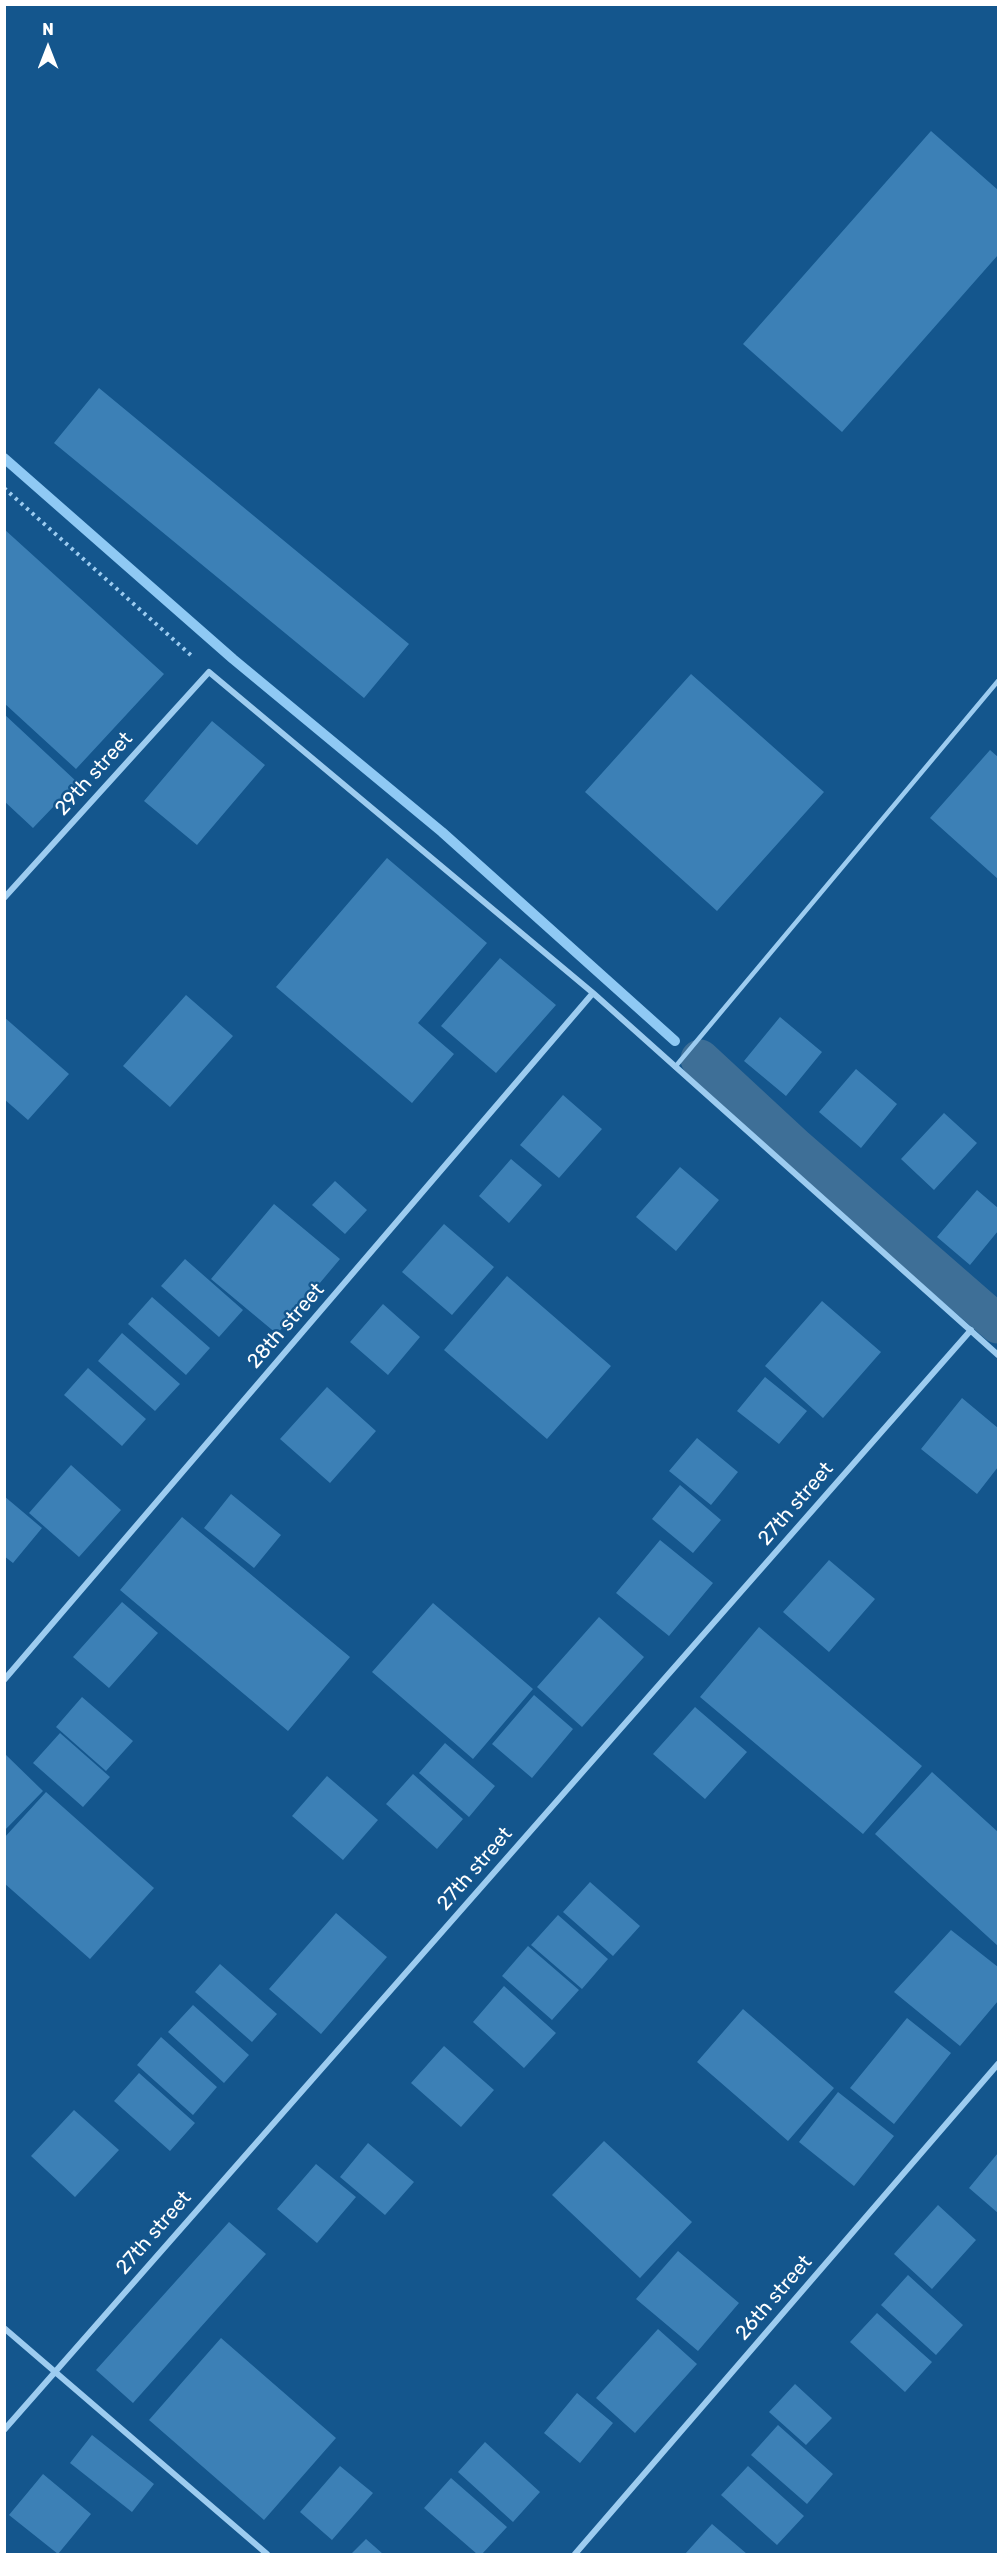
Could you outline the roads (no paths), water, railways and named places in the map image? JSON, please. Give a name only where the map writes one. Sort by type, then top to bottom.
[{"type":"street","name":"29th street","points":[[4,898],[209,672],[593,993]]},
{"type":"street","points":[[593,993],[999,1355]]},
{"type":"street","name":"28th street","points":[[4,1680],[593,993]]},
{"type":"street","name":"27th street","points":[[4,2430],[971,1330]]},
{"type":"street","name":"26th street","points":[[575,2554],[999,2064]]},
{"type":"street","points":[[4,2328],[267,2554]]},
{"type":"lane","points":[[675,1067],[999,681]]},
{"type":"waterway","points":[[4,458],[233,659],[442,832],[675,1041]]},
{"type":"waterway","points":[[700,1059],[796,1148],[998,1324]]}]
